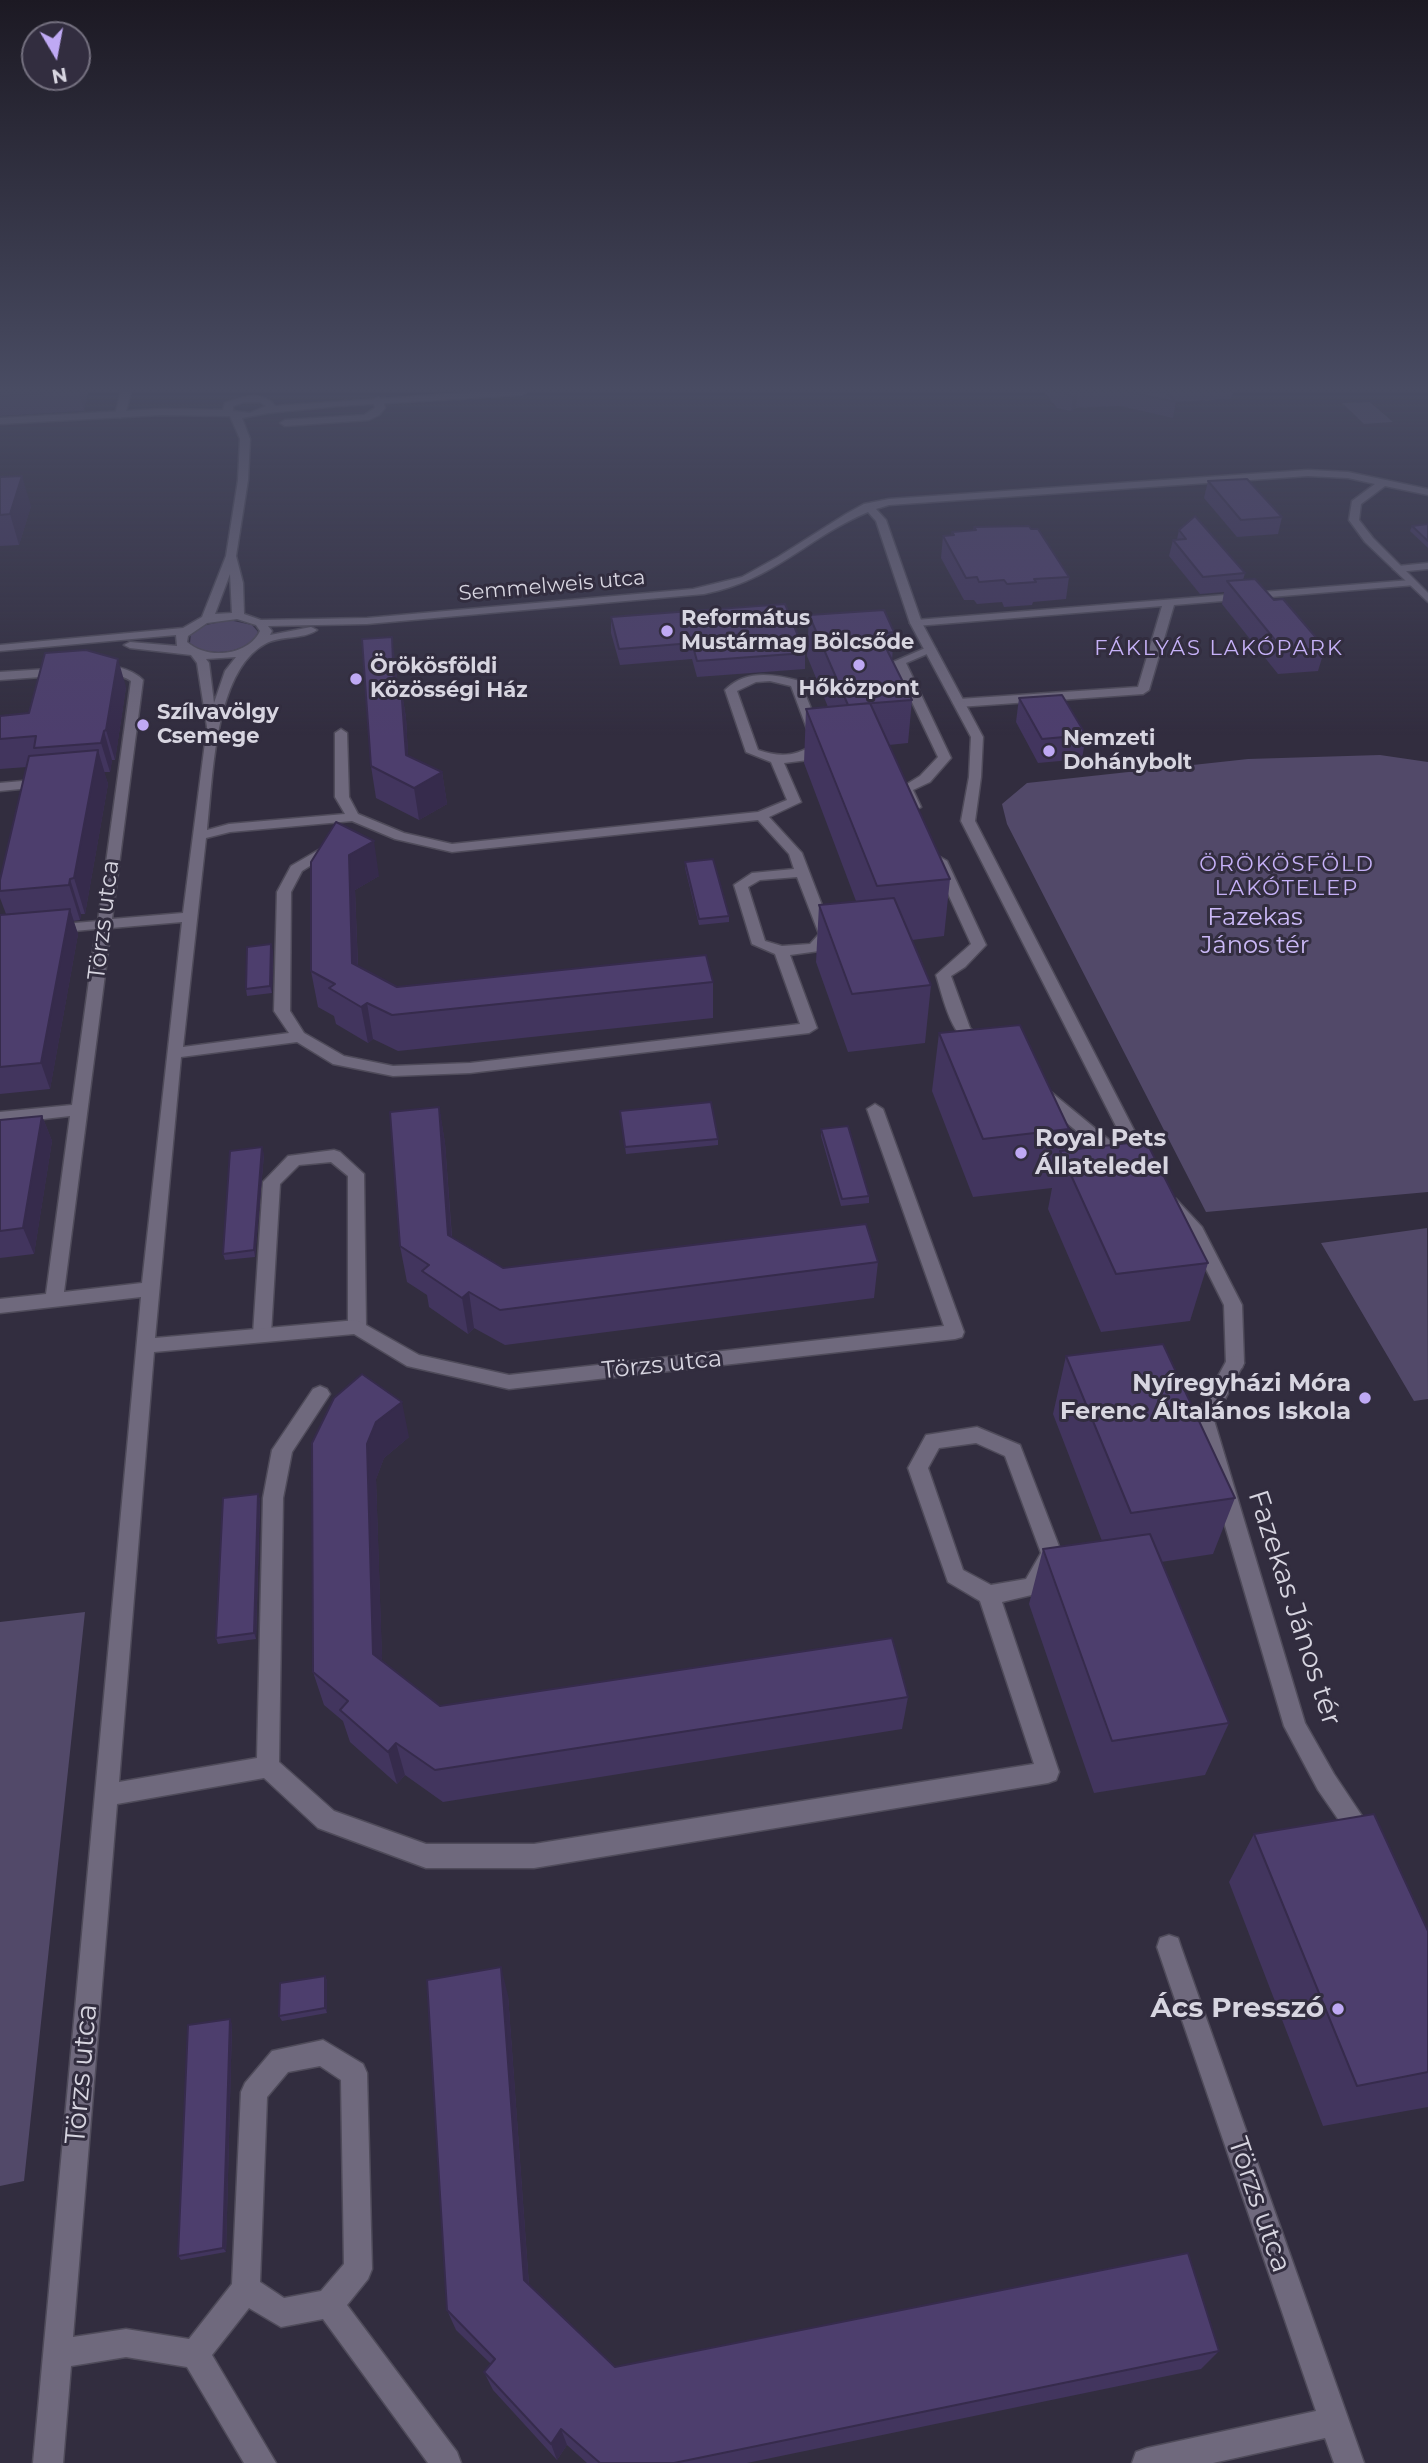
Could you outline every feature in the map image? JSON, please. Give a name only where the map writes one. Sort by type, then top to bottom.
[{"type":"street","points":[[0,648],[185,631],[207,620],[238,616],[237,583],[232,556],[238,507]]},
{"type":"street","name":"Semmelweis utca","points":[[238,616],[260,623],[367,621],[709,590],[746,579],[844,517],[866,507]]},
{"type":"street","points":[[869,507],[881,520],[916,623],[977,737],[975,777],[968,821],[1128,1134]]},
{"type":"street","points":[[1356,507],[1354,520],[1370,540],[1428,598]]},
{"type":"street","points":[[207,620],[232,556]]},
{"type":"street","points":[[1398,569],[1428,566]]},
{"type":"street","points":[[916,623],[1411,583]]},
{"type":"street","points":[[958,703],[1143,690],[1169,603]]},
{"type":"street","name":"Semmelweis utca","points":[[263,640],[367,621]]},
{"type":"street","points":[[52,645],[141,645],[216,656],[248,650],[263,640],[266,631],[260,623]]},
{"type":"street","name":"Törzs utca","points":[[185,631],[180,639],[203,663],[212,729]]},
{"type":"street","points":[[923,825],[905,789],[925,779],[946,758],[899,662],[930,649]]},
{"type":"street","name":"Törzs utca","points":[[48,2463],[145,1346],[174,1053],[212,729],[225,684],[238,660],[248,650]]},
{"type":"street","name":"Törzs utca","points":[[0,676],[115,669],[133,675],[137,680],[116,777],[103,925],[54,1300]]},
{"type":"street","points":[[199,836],[229,828],[354,817],[400,836],[452,848],[761,816],[794,802],[776,760],[752,752],[730,690],[746,679],[771,677],[796,684],[820,746],[803,757],[776,760]]},
{"type":"street","points":[[341,733],[342,797],[354,817]]},
{"type":"street","points":[[0,787],[55,782]]},
{"type":"street","points":[[761,816],[795,853],[804,873],[826,933],[814,948],[781,951],[759,944],[741,885],[757,876],[804,873]]},
{"type":"street","points":[[934,849],[979,945],[960,964],[943,975],[963,1030],[997,1058]]},
{"type":"street","points":[[322,852],[296,869],[284,892],[282,1011],[299,1037],[339,1060],[393,1071],[470,1068],[809,1028],[781,951]]},
{"type":"street","points":[[39,930],[190,917]]},
{"type":"street","points":[[174,1053],[299,1037]]},
{"type":"street","points":[[1030,1084],[1138,1172]]},
{"type":"street","name":"Törzs utca","points":[[357,1327],[414,1361],[509,1382],[955,1332],[875,1109]]},
{"type":"street","points":[[0,1118],[80,1110]]},
{"type":"street","points":[[145,1346],[357,1327],[356,1174],[334,1156],[294,1160],[272,1182],[261,1334]]},
{"type":"street","name":"Fazekas János tér","points":[[1156,1189],[1196,1231],[1233,1306],[1235,1363],[1204,1420],[1295,1726],[1326,1782],[1373,1850]]},
{"type":"street","points":[[0,1306],[152,1289]]},
{"type":"street","points":[[320,1394],[282,1450],[273,1498],[268,1767],[326,1820],[426,1856],[534,1856],[1048,1772],[989,1595],[955,1576],[918,1468],[933,1441],[977,1435],[1013,1451],[1052,1554],[1033,1587],[989,1595]]},
{"type":"street","points":[[107,1794],[268,1767]]},
{"type":"street","name":"Törzs utca","points":[[1169,1947],[1349,2463]]},
{"type":"street","points":[[195,2354],[246,2289],[254,2092],[281,2060],[323,2053],[354,2073],[358,2269],[329,2304],[281,2314],[246,2289]]},
{"type":"street","points":[[329,2304],[446,2463]]},
{"type":"street","points":[[58,2354],[126,2343],[195,2354],[261,2463]]},
{"type":"street","points":[[1147,2463],[1335,2421]]},
{"type":"green space","points":[[229,620],[252,625],[258,632],[246,645],[227,651],[207,651],[190,643],[191,634],[202,626]]},
{"type":"green space","name":"Fazekas János tér","points":[[1380,755],[1428,762],[1428,1192],[1206,1212],[1007,824],[1002,804],[1027,783],[1248,759]]},
{"type":"green space","points":[[1427,1228],[1428,1399],[1414,1401],[1321,1243]]},
{"type":"green space","points":[[85,1612],[24,2181],[0,2186],[0,1622]]},
{"type":"building","points":[[0,507],[12,507],[10,514],[0,515]]},
{"type":"building","points":[[1230,507],[1273,507],[1282,517],[1241,520]]},
{"type":"building","points":[[1195,516],[1245,573],[1203,577],[1173,540],[1186,539],[1179,530]]},
{"type":"building","points":[[1428,524],[1428,541],[1412,526]]},
{"type":"building","points":[[1029,526],[1031,529],[1038,529],[1069,577],[1007,584],[1004,580],[979,582],[977,577],[966,578],[943,536],[954,535],[952,532],[976,530],[974,527]]},
{"type":"building","points":[[1255,579],[1274,600],[1283,599],[1325,648],[1284,651],[1227,581]]},
{"type":"building","points":[[785,604],[805,653],[697,661],[692,643],[619,649],[611,617]]},
{"type":"building","points":[[884,610],[894,632],[879,634],[912,700],[848,705],[809,615]]},
{"type":"building","points":[[392,637],[394,687],[401,687],[406,755],[442,772],[414,788],[371,766],[362,639]]},
{"type":"building","points":[[86,650],[118,659],[106,730],[101,743],[34,748],[36,736],[0,739],[0,716],[29,713],[45,653]]},
{"type":"building","points":[[1062,695],[1086,735],[1042,739],[1019,698]]},
{"type":"building","points":[[870,703],[950,879],[877,886],[806,709]]},
{"type":"building","points":[[98,750],[74,878],[70,879],[69,885],[0,891],[0,880],[29,756]]},
{"type":"building","points":[[336,822],[374,841],[349,855],[352,963],[397,987],[706,955],[713,982],[392,1015],[367,1003],[361,1007],[329,988],[335,984],[311,971],[311,862]]},
{"type":"building","points":[[713,859],[729,916],[699,919],[685,862]]},
{"type":"building","points":[[894,898],[931,985],[852,994],[819,905]]},
{"type":"building","points":[[70,909],[41,1063],[0,1067],[0,915]]},
{"type":"building","points":[[271,944],[270,986],[246,989],[247,947]]},
{"type":"building","points":[[1020,1025],[1069,1129],[983,1139],[939,1033]]},
{"type":"building","points":[[711,1102],[718,1139],[625,1147],[620,1111]]},
{"type":"building","points":[[439,1107],[448,1235],[503,1268],[866,1224],[878,1262],[500,1310],[469,1292],[462,1298],[422,1271],[429,1265],[400,1246],[390,1112]]},
{"type":"building","points":[[42,1116],[23,1228],[0,1231],[0,1120]]},
{"type":"building","points":[[848,1126],[869,1196],[842,1199],[821,1129]]},
{"type":"building","points":[[1146,1141],[1208,1263],[1116,1274],[1060,1151]]},
{"type":"building","points":[[262,1147],[254,1250],[223,1254],[230,1151]]},
{"type":"building","points":[[1163,1344],[1235,1498],[1131,1513],[1066,1356]]},
{"type":"building","points":[[362,1374],[402,1402],[376,1422],[367,1444],[373,1654],[440,1706],[892,1638],[908,1697],[435,1770],[396,1743],[388,1752],[340,1710],[348,1701],[313,1672],[312,1443],[334,1398]]},
{"type":"building","points":[[258,1494],[254,1633],[216,1638],[223,1498]]},
{"type":"building","points":[[1150,1534],[1229,1723],[1112,1741],[1043,1549]]},
{"type":"building","points":[[1374,1814],[1428,1931],[1428,2072],[1357,2086],[1254,1834]]},
{"type":"building","points":[[501,1967],[524,2280],[615,2367],[1188,2253],[1219,2351],[674,2463],[600,2463],[561,2429],[551,2444],[484,2372],[495,2359],[447,2310],[427,1980]]},
{"type":"building","points":[[325,1976],[325,2008],[279,2016],[280,1983]]},
{"type":"building","points":[[230,2019],[223,2248],[178,2256],[188,2025]]},
{"type":"place","name":"Református Mustármag Bölcsőde","points":[[667,631]]},
{"type":"place","name":"Hőközpont","points":[[859,665]]},
{"type":"place","name":"Örökösföldi Közösségi Ház","points":[[356,679]]},
{"type":"place","name":"Szílvavölgy Csemege","points":[[143,725]]},
{"type":"place","name":"Nemzeti Dohánybolt","points":[[1049,751]]},
{"type":"place","name":"Royal Pets Állateledel","points":[[1021,1153]]},
{"type":"place","name":"Nyíregyházi Móra Ferenc Általános Iskola","points":[[1365,1398]]},
{"type":"place","name":"Ács Presszó","points":[[1338,2009]]},
{"type":"district","name":"FÁKLYÁS LAKÓPARK","points":[[1219,649]]},
{"type":"district","name":"ÖRÖKÖSFÖLD LAKÓTELEP","points":[[1287,877]]}]
